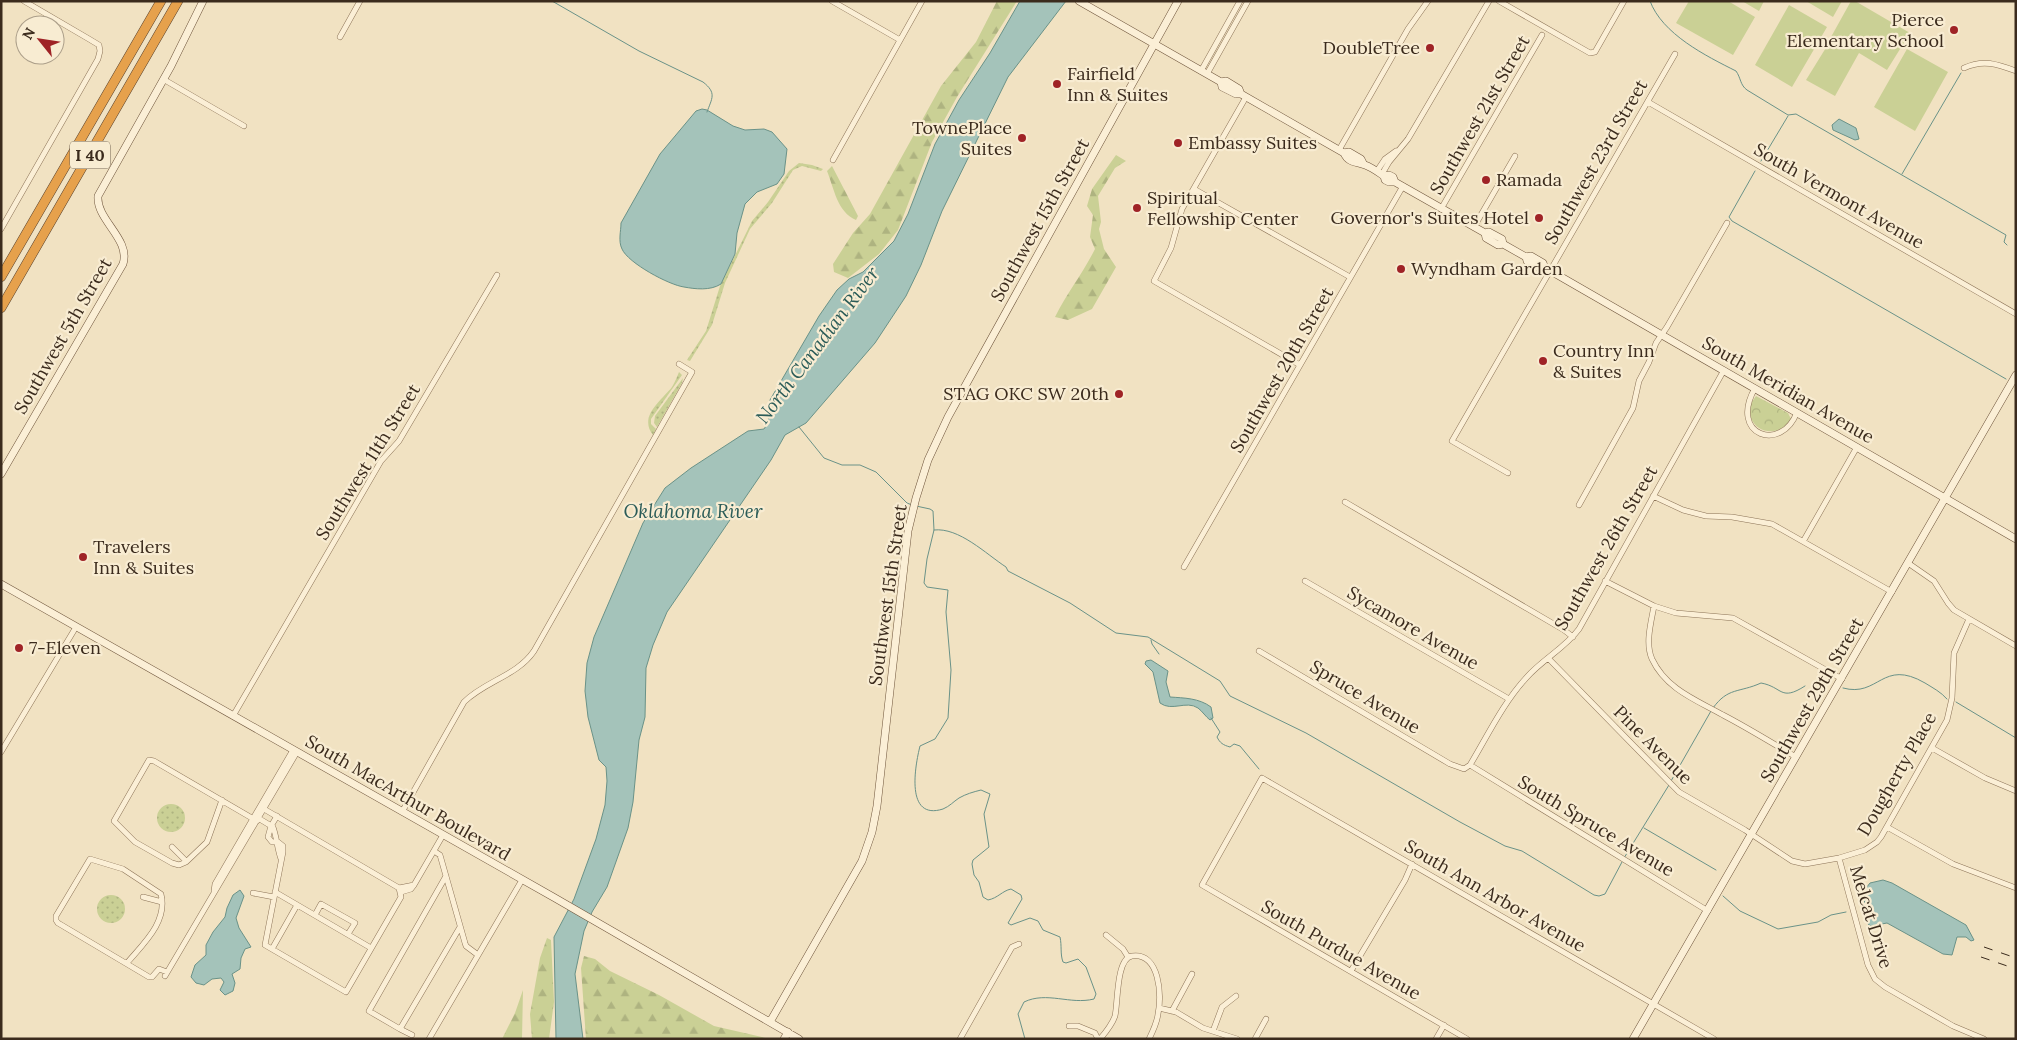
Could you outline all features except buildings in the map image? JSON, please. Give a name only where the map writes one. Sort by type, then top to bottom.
[{"type":"highway","name":"I 40","points":[[1,277],[161,1]]},
{"type":"highway","name":"I 40","points":[[1,308],[178,1]]},
{"type":"main road","name":"Southwest 5th Street","points":[[1,474],[123,264],[122,250],[99,208],[98,196],[204,1]]},
{"type":"main road","name":"South Meridian Avenue","points":[[1079,1],[1221,82],[1222,86],[1236,94],[1244,95],[1342,151],[1346,158],[1358,164],[1363,163],[1381,174],[1385,180],[1395,182],[1442,208],[1485,233],[1486,238],[1498,245],[1503,244],[1526,257],[1527,261],[1539,268],[1547,269],[2016,539]]},
{"type":"main road","name":"Southwest 15th Street","points":[[770,1022],[862,861],[872,832],[877,806],[908,532],[928,460],[948,418],[1178,1]]},
{"type":"main road","name":"Southwest 29th Street","points":[[1633,1039],[2016,375]]},
{"type":"main road","name":"South MacArthur Boulevard","points":[[1,584],[555,898],[770,1022],[786,1035],[796,1038]]},
{"type":"street","points":[[1,229],[98,59],[100,51],[99,46],[24,1]]},
{"type":"street","points":[[340,37],[360,1]]},
{"type":"street","points":[[832,1],[900,40]]},
{"type":"street","points":[[833,160],[922,1]]},
{"type":"street","points":[[1204,73],[1217,42],[1240,1]]},
{"type":"street","points":[[1204,73],[1224,46],[1248,1]]},
{"type":"street","points":[[1342,151],[1408,29],[1428,1]]},
{"type":"street","points":[[1381,174],[1403,146],[1489,1]]},
{"type":"street","points":[[1499,1],[1590,53],[1595,52],[1624,1]]},
{"type":"street","points":[[1229,21],[1235,25]]},
{"type":"street","name":"Southwest 21st Street","points":[[1442,208],[1542,35]]},
{"type":"street","points":[[1217,42],[1224,46]]},
{"type":"street","name":"Southwest 23rd Street","points":[[1508,473],[1452,440],[1547,269],[1675,54]]},
{"type":"street","points":[[1967,65],[1988,62],[2016,71]]},
{"type":"street","points":[[162,79],[244,126]]},
{"type":"street","points":[[1244,95],[1179,215],[1169,253],[1154,281],[1300,365]]},
{"type":"street","name":"South Vermont Avenue","points":[[1648,102],[2016,314]]},
{"type":"street","points":[[1474,227],[1515,156]]},
{"type":"street","name":"Southwest 20th Street","points":[[1184,567],[1403,186]]},
{"type":"street","points":[[1194,189],[1350,277]]},
{"type":"street","points":[[1579,505],[1633,408],[1639,381],[1656,343],[1727,223]]},
{"type":"street","name":"Southwest 11th Street","points":[[233,716],[381,461],[400,442],[497,275]]},
{"type":"street","points":[[402,812],[464,702],[472,694],[518,668],[526,662],[534,651],[692,372],[679,364]]},
{"type":"street","name":"Southwest 26th Street","points":[[1470,765],[1508,699],[1528,676],[1573,637],[1724,370]]},
{"type":"street","points":[[1755,388],[1746,411],[1747,420],[1761,434],[1774,436],[1784,431],[1797,412]]},
{"type":"street","points":[[1804,540],[1857,447]]},
{"type":"street","points":[[1653,496],[1683,510],[1706,516],[1732,517],[1772,524],[1804,540],[1892,592]]},
{"type":"street","points":[[1345,502],[1573,637]]},
{"type":"street","points":[[1908,563],[1934,581],[1954,610],[2016,646]]},
{"type":"street","name":"Sycamore Avenue","points":[[1305,581],[1508,699]]},
{"type":"street","points":[[1605,581],[1654,606],[1676,613],[1733,618],[1842,679]]},
{"type":"street","points":[[1654,606],[1649,642],[1652,658],[1661,673],[1674,687],[1796,757]]},
{"type":"street","name":"Dougherty Place","points":[[1751,835],[1792,861],[1805,864],[1839,858],[1871,847],[1877,842],[1942,732],[1950,710],[1954,679],[1954,653],[1969,619]]},
{"type":"street","points":[[1,752],[76,627]]},
{"type":"street","name":"Spruce Avenue","points":[[1259,651],[1457,767],[1464,769],[1470,765]]},
{"type":"street","name":"Pine Avenue","points":[[1548,658],[1672,786],[1689,799],[1751,835]]},
{"type":"street","points":[[1932,748],[1996,784],[2016,791]]},
{"type":"street","points":[[256,819],[264,809],[295,751]]},
{"type":"street","points":[[127,963],[156,928],[162,902],[159,891],[123,869],[90,859],[56,916],[58,924],[149,977],[152,977],[159,969],[166,974],[214,892],[215,884],[256,819],[295,751]]},
{"type":"street","points":[[222,800],[207,842],[183,864],[175,865],[135,842],[115,823],[114,817],[149,760],[273,827],[278,842],[277,847],[282,859],[265,945],[346,992],[401,897],[400,890]]},
{"type":"street","name":"South Spruce Avenue","points":[[1470,765],[1708,911]]},
{"type":"street","name":"South Ann Arbor Avenue","points":[[1202,885],[1262,778],[1714,1039]]},
{"type":"street","points":[[264,809],[316,840],[323,840],[331,848],[400,890]]},
{"type":"street","points":[[271,826],[277,816]]},
{"type":"street","points":[[1887,827],[1953,864],[2016,888]]},
{"type":"street","points":[[400,890],[414,885],[443,835]]},
{"type":"street","points":[[172,847],[186,861]]},
{"type":"street","points":[[434,851],[440,855],[466,946],[478,955]]},
{"type":"street","name":"Melcat Drive","points":[[1839,858],[1870,970],[1875,979],[1884,987],[1953,1026],[1984,1039]]},
{"type":"street","points":[[1351,971],[1405,880],[1412,864]]},
{"type":"street","points":[[412,1035],[369,1011],[446,876]]},
{"type":"street","points":[[429,1039],[522,880]]},
{"type":"street","name":"South Purdue Avenue","points":[[1202,885],[1467,1039]]},
{"type":"street","points":[[254,893],[275,894],[297,904],[372,948]]},
{"type":"street","points":[[142,897],[162,902]]},
{"type":"street","points":[[272,949],[297,904]]},
{"type":"street","points":[[315,915],[321,904],[355,923],[348,934]]},
{"type":"street","points":[[400,1029],[460,927]]},
{"type":"street","points":[[1106,935],[1123,948],[1128,957]]},
{"type":"street","points":[[960,1039],[1012,947],[1019,944]]},
{"type":"street","points":[[1128,957],[1143,958],[1156,970],[1159,1008],[1149,1039]]},
{"type":"street","points":[[1069,1026],[1078,1026],[1095,1033],[1099,1039],[1114,1018],[1120,975],[1128,957]]},
{"type":"street","points":[[1172,1011],[1192,974]]},
{"type":"street","points":[[1213,1031],[1222,1007],[1236,996]]},
{"type":"street","points":[[1159,1008],[1172,1011],[1198,1026],[1237,1039]]},
{"type":"street","points":[[1255,1039],[1266,1019]]},
{"type":"street","points":[[1436,1039],[1444,1025]]},
{"type":"green space","points":[[997,1],[1017,1],[957,97],[932,142],[898,230],[879,254],[848,278],[834,272],[833,264],[853,233],[870,214],[941,86],[976,42]]},
{"type":"green space","points":[[1689,1],[1728,1],[1755,17],[1733,55],[1676,23]]},
{"type":"green space","points":[[1742,1],[1764,1],[1759,11]]},
{"type":"green space","points":[[1806,1],[1842,1],[1833,17]]},
{"type":"green space","points":[[1851,1],[1855,1],[1910,33],[1887,70],[1859,53],[1835,96],[1806,80],[1832,38]]},
{"type":"green space","points":[[1789,5],[1827,27],[1792,87],[1755,65]]},
{"type":"green space","points":[[1907,49],[1948,72],[1915,131],[1874,107]]},
{"type":"green space","points":[[1116,155],[1126,161],[1115,168],[1098,196],[1101,222],[1099,229],[1104,249],[1116,267],[1092,309],[1068,320],[1055,317],[1095,249],[1090,237],[1093,215],[1087,206],[1092,189]]},
{"type":"green space","points":[[799,163],[823,169],[821,171],[802,166],[793,170],[772,203],[750,229],[725,283],[712,325],[690,361],[687,360],[706,331],[720,286],[752,221],[768,202],[789,171]]},
{"type":"green space","points":[[832,166],[858,216],[856,220],[844,211],[837,199],[827,171]]},
{"type":"green space","points":[[679,372],[682,375],[651,419],[651,424],[656,429],[653,435],[649,428],[648,421],[650,415],[672,387]]},
{"type":"green space","points":[[683,378],[657,427],[654,423],[655,416]]},
{"type":"green space","points":[[1756,396],[1788,413],[1791,419],[1782,428],[1777,430],[1771,431],[1759,428],[1751,418],[1749,406]]},
{"type":"green space","points":[[171,804],[181,808],[185,818],[181,828],[171,832],[161,828],[157,818],[161,808]]},
{"type":"green space","points":[[111,895],[121,899],[125,909],[121,919],[111,923],[101,919],[97,909],[101,899]]},
{"type":"green space","points":[[547,938],[551,940],[554,1002],[549,1039],[532,1039],[530,1014],[540,958]]},
{"type":"green space","points":[[584,956],[595,959],[610,971],[659,995],[714,1026],[770,1039],[586,1039],[581,968]]},
{"type":"green space","points":[[523,990],[522,1039],[502,1039],[515,1013]]},
{"type":"water","name":"Oklahoma River","points":[[1020,1],[1066,1],[1008,77],[942,211],[921,265],[906,296],[875,343],[806,423],[785,435],[771,460],[667,612],[653,645],[646,668],[645,717],[639,740],[633,802],[628,828],[607,887],[592,912],[584,931],[575,974],[583,1039],[556,1039],[554,937],[574,899],[596,839],[605,805],[607,781],[606,767],[599,760],[588,717],[585,691],[587,663],[594,637],[643,523],[665,488],[691,468],[748,431],[764,429],[768,423],[770,400],[819,316],[837,290],[849,279],[863,272],[894,241],[908,214],[935,144],[959,100],[990,53]]},
{"type":"water","points":[[707,110],[733,126],[745,130],[764,129],[772,132],[787,149],[784,174],[777,184],[757,192],[745,204],[737,233],[735,254],[721,284],[712,288],[702,289],[677,285],[659,278],[640,267],[626,255],[622,249],[620,239],[621,223],[660,154],[696,111]]},
{"type":"water","points":[[1839,119],[1856,128],[1859,139],[1855,140],[1833,130],[1832,125]]},
{"type":"water","points":[[1151,660],[1168,671],[1166,682],[1170,697],[1202,702],[1211,707],[1213,718],[1210,720],[1200,709],[1193,706],[1169,706],[1160,703],[1153,672],[1145,664],[1146,661]]},
{"type":"water","points":[[1883,880],[1892,883],[1966,925],[1974,940],[1971,941],[1966,937],[1957,937],[1952,955],[1943,954],[1887,923],[1871,926],[1868,924],[1863,892],[1870,883]]},
{"type":"water","points":[[240,890],[244,896],[236,918],[239,928],[251,947],[245,949],[241,958],[240,969],[232,974],[235,983],[233,991],[225,995],[220,990],[224,982],[221,978],[212,979],[204,985],[196,983],[191,977],[195,965],[206,955],[206,945],[213,932],[225,917],[233,895]]},
{"type":"waterway","points":[[552,1],[639,51],[703,82],[712,93],[712,99],[707,112]]},
{"type":"waterway","points":[[1650,1],[1664,24],[1686,43],[1736,71],[1747,90],[1788,115],[1796,114],[2006,235],[2004,242],[2007,245]]},
{"type":"waterway","points":[[1902,174],[1961,73]]},
{"type":"waterway","points":[[1761,161],[1788,116]]},
{"type":"waterway","points":[[1755,171],[1729,217],[1732,221],[2006,379]]},
{"type":"waterway","points":[[799,427],[824,458],[842,465],[860,465],[876,472],[907,503],[912,505]]},
{"type":"waterway","points":[[916,506],[933,511],[934,530],[927,559],[924,583],[927,587],[948,590],[946,612],[951,670],[948,718],[935,739],[920,746],[915,778],[918,800],[923,807],[931,811],[943,809],[967,794],[981,790],[990,794],[984,814],[989,847],[973,860],[972,864],[974,875],[979,882],[983,897],[988,900],[1011,889],[1021,895],[1022,899],[1008,923],[1011,925],[1030,918],[1038,921],[1043,930],[1060,937],[1063,962],[1066,963],[1078,959],[1086,967],[1096,994],[1094,999],[1041,998],[1024,1002],[1018,1014],[1025,1039]]},
{"type":"waterway","points":[[934,530],[953,533],[972,542],[1006,567],[1008,571],[1070,603],[1116,633],[1148,637],[1220,681],[1230,696],[1306,733],[1505,846],[1522,851],[1594,895],[1605,894],[1622,862]]},
{"type":"waterway","points":[[1151,640],[1159,654]]},
{"type":"waterway","points":[[1843,688],[1855,690],[1865,688],[1890,676],[1911,676],[1940,692],[1947,699]]},
{"type":"waterway","points":[[1713,708],[1718,701],[1729,693],[1761,683],[1786,693],[1797,691],[1805,686]]},
{"type":"waterway","points":[[1956,702],[2016,738]]},
{"type":"waterway","points":[[1671,781],[1711,711]]},
{"type":"waterway","points":[[1211,718],[1220,732],[1217,737],[1221,742],[1230,747],[1234,744],[1240,746],[1259,769]]},
{"type":"waterway","points":[[1624,858],[1669,785]]},
{"type":"waterway","points":[[1644,828],[1716,870]]},
{"type":"waterway","points":[[1723,896],[1740,911],[1778,929],[1818,922],[1831,915],[1846,912]]},
{"type":"railway","points":[[1984,947],[2016,958]]},
{"type":"railway","points":[[1981,957],[2016,969]]},
{"type":"place","name":"Pierce Elementary School","points":[[1954,30]]},
{"type":"place","name":"DoubleTree","points":[[1430,48]]},
{"type":"place","name":"Fairfield Inn & Suites","points":[[1057,84]]},
{"type":"place","name":"TownePlace Suites","points":[[1022,138]]},
{"type":"place","name":"Embassy Suites","points":[[1178,143]]},
{"type":"place","name":"Ramada","points":[[1486,180]]},
{"type":"place","name":"Spiritual Fellowship Center","points":[[1137,208]]},
{"type":"place","name":"Governor's Suites Hotel","points":[[1539,218]]},
{"type":"place","name":"Wyndham Garden","points":[[1401,269]]},
{"type":"place","name":"Country Inn & Suites","points":[[1543,361]]},
{"type":"place","name":"STAG OKC SW 20th","points":[[1119,394]]},
{"type":"place","name":"Travelers Inn & Suites","points":[[83,557]]},
{"type":"place","name":"7-Eleven","points":[[19,648]]},
{"type":"water label","name":"North Canadian River","points":[[817,345]]}]
